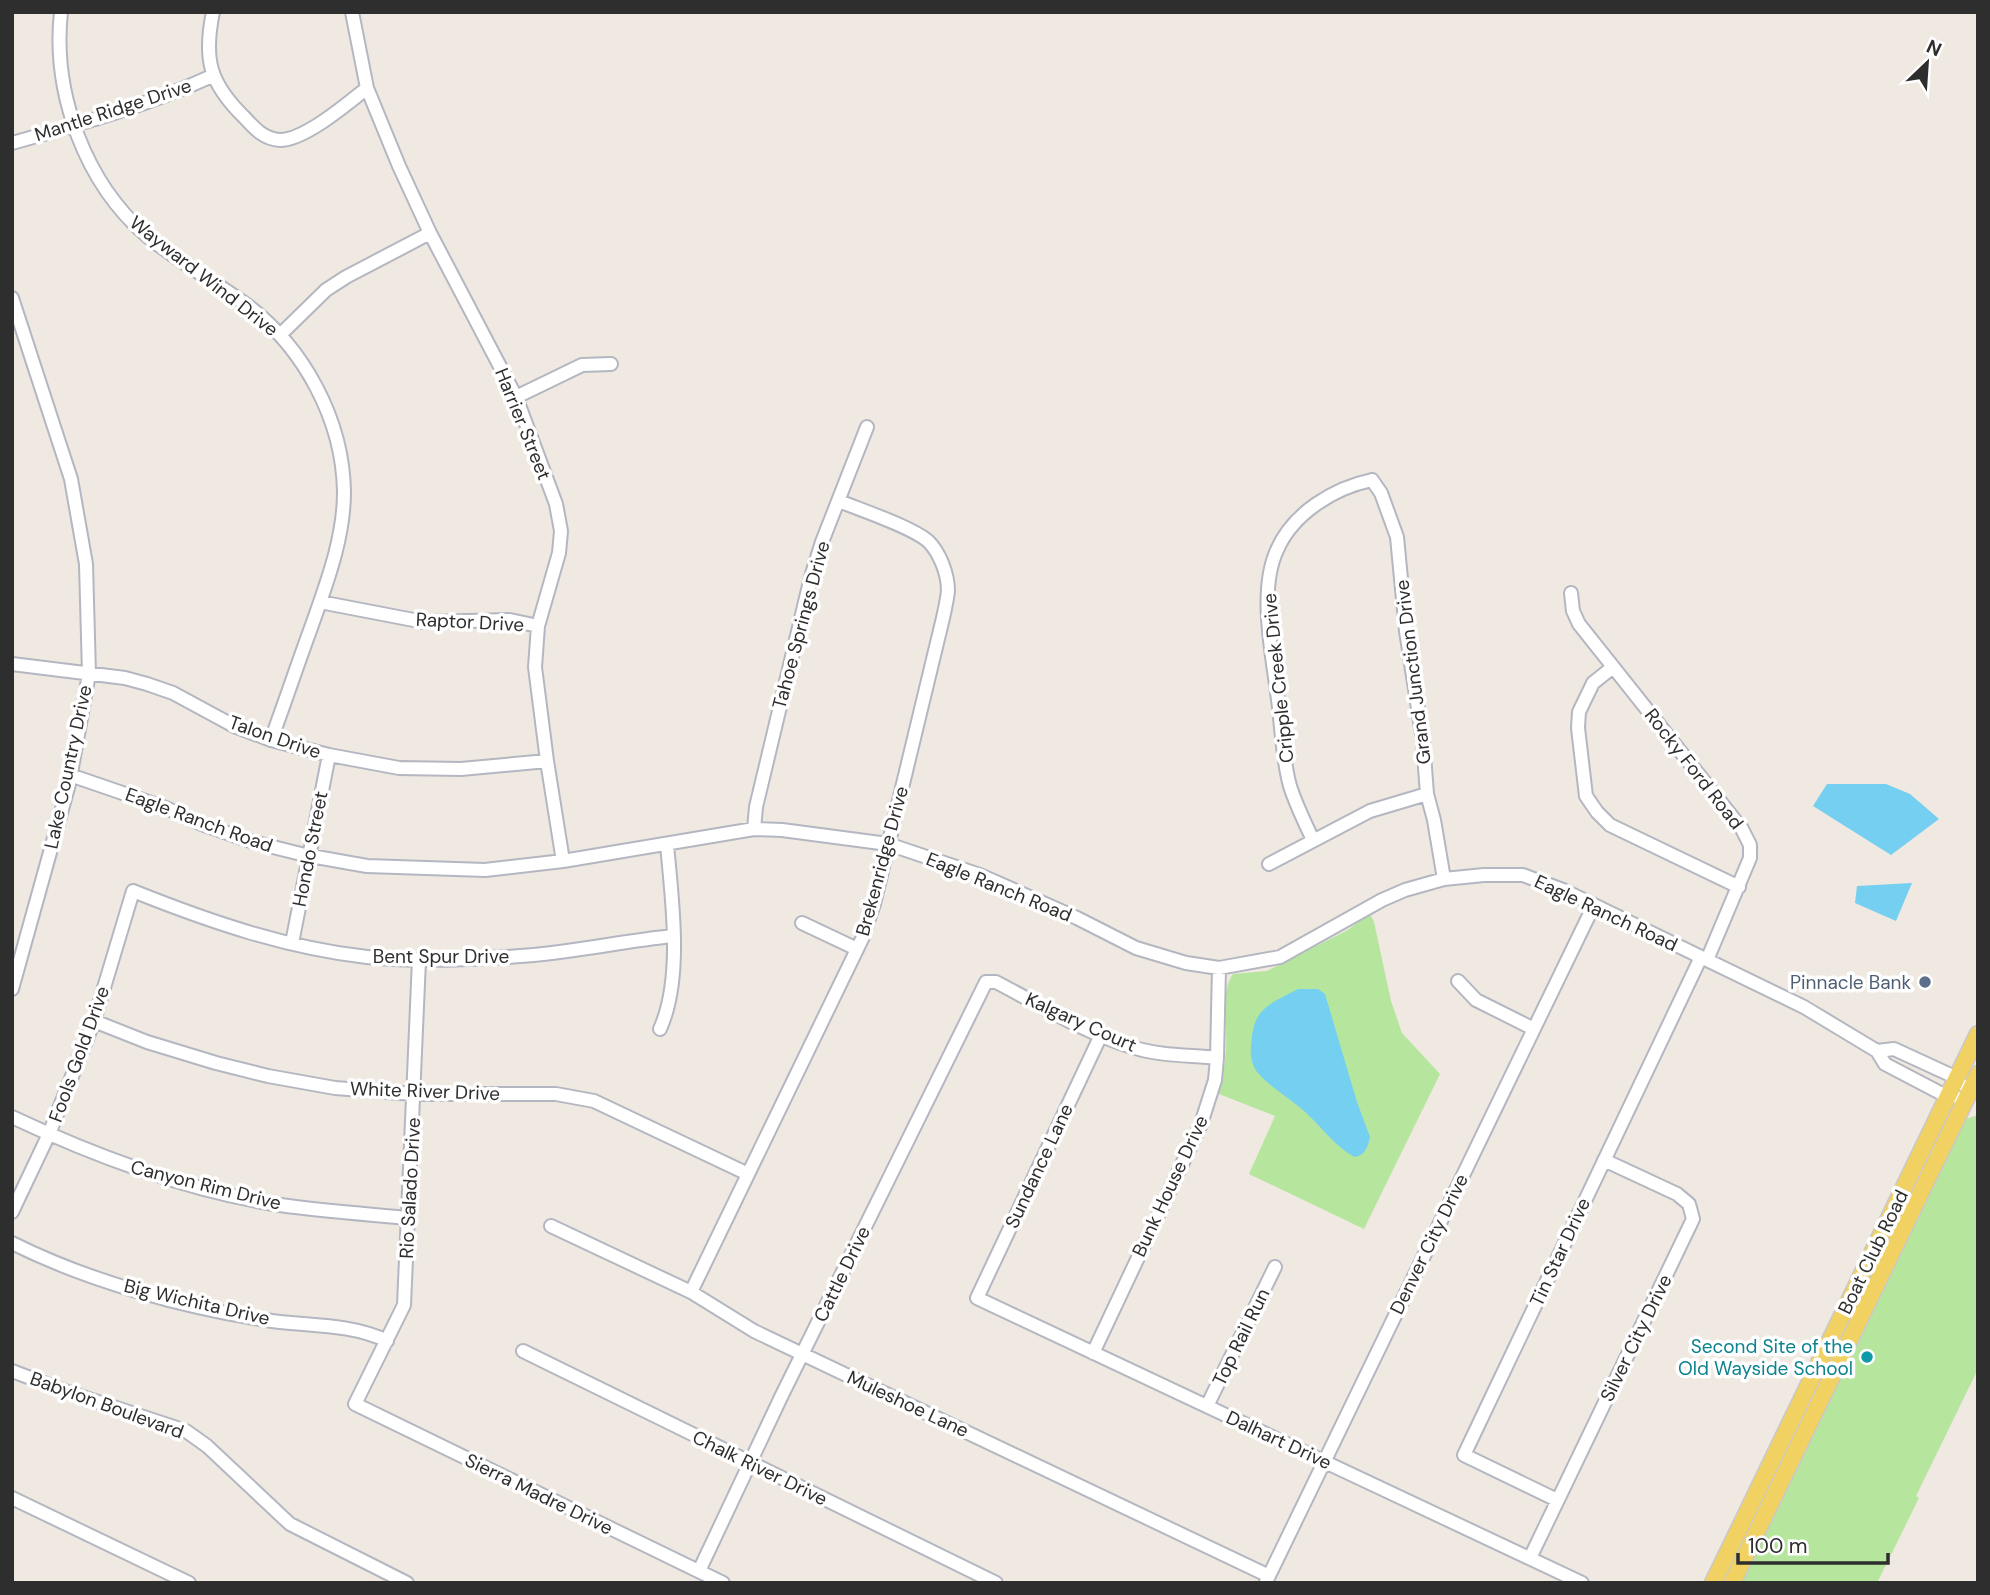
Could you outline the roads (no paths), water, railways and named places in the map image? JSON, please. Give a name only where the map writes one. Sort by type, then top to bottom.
[{"type":"main road","name":"Boat Club Road","points":[[1713,1583],[1978,1034]]},
{"type":"main road","name":"Boat Club Road","points":[[1732,1583],[1973,1097],[1978,1074]]},
{"type":"street","name":"Wayward Wind Drive","points":[[61,12],[60,62],[74,126],[78,140],[104,186],[124,213],[147,235],[248,306],[280,335],[308,369],[336,437],[344,490],[342,521],[335,556],[271,740]]},
{"type":"street","points":[[213,12],[207,38],[212,76],[226,100],[259,133],[283,140],[303,132],[334,114],[367,88]]},
{"type":"street","name":"Harrier Street","points":[[352,12],[367,88],[398,166],[516,397],[556,504],[561,531],[559,553],[538,626],[535,667],[563,861]]},
{"type":"street","name":"Mantle Ridge Drive","points":[[12,143],[74,126],[191,86],[212,76]]},
{"type":"street","points":[[280,335],[326,290],[430,233]]},
{"type":"street","name":"Lake Country Drive","points":[[12,298],[71,479],[86,564],[89,674],[70,775],[12,989]]},
{"type":"street","points":[[516,397],[582,365],[611,364]]},
{"type":"street","name":"Tahoe Springs Drive","points":[[754,829],[759,795],[811,577],[867,426]]},
{"type":"street","name":"Grand Junction Drive","points":[[1375,475],[1397,537],[1406,631],[1423,741],[1427,794],[1444,879]]},
{"type":"street","name":"Cripple Creek Drive","points":[[1313,840],[1295,801],[1286,768],[1270,633],[1269,575],[1277,549],[1307,510],[1337,491],[1375,475]]},
{"type":"street","name":"Brekenridge Drive","points":[[691,1292],[857,949],[874,904],[943,618],[948,589],[945,570],[938,554],[927,540],[839,501]]},
{"type":"street","name":"Rocky Ford Road","points":[[1571,593],[1573,611],[1579,624],[1742,829],[1750,845],[1750,858],[1739,887],[1704,958]]},
{"type":"street","name":"Raptor Drive","points":[[320,602],[424,622],[510,620],[538,626]]},
{"type":"street","name":"Talon Drive","points":[[12,664],[125,678],[173,694],[234,726],[271,740],[329,755],[400,768],[461,769],[547,761]]},
{"type":"street","points":[[1613,667],[1593,683],[1579,712],[1578,728],[1586,796],[1610,825],[1739,887]]},
{"type":"street","name":"Hondo Street","points":[[292,943],[329,755]]},
{"type":"street","name":"Eagle Ranch Road","points":[[70,775],[166,807],[204,825],[309,856],[367,866],[485,870],[563,861],[754,829],[782,830],[888,844],[980,875],[1077,918],[1136,948],[1186,963],[1219,968],[1280,957],[1405,890],[1444,879],[1522,875],[1563,890],[1804,1007],[1877,1051],[1885,1064],[1948,1097]]},
{"type":"street","points":[[1269,864],[1370,811],[1427,794]]},
{"type":"street","points":[[660,1029],[672,996],[673,936],[667,845]]},
{"type":"street","name":"Bent Spur Drive","points":[[133,891],[246,932],[368,957],[419,960],[524,956],[626,940],[673,936]]},
{"type":"street","name":"Fools Gold Drive","points":[[12,1212],[49,1134],[94,1021],[133,891]]},
{"type":"street","name":"Denver City Drive","points":[[1267,1579],[1594,905]]},
{"type":"street","points":[[802,923],[857,949]]},
{"type":"street","name":"Tin Star Drive","points":[[1557,1500],[1464,1455],[1604,1160],[1704,958]]},
{"type":"street","name":"Rio Salado Drive","points":[[355,1404],[404,1305],[419,960]]},
{"type":"street","name":"Bunk House Drive","points":[[1093,1353],[1201,1124],[1214,1080],[1217,1058],[1219,968]]},
{"type":"street","name":"Kalgary Court","points":[[989,981],[1132,1047],[1152,1052],[1217,1058]]},
{"type":"street","name":"Cattle Drive","points":[[699,1571],[982,986],[989,981]]},
{"type":"street","points":[[1458,981],[1476,1000],[1534,1029]]},
{"type":"street","name":"White River Drive","points":[[94,1021],[159,1046],[268,1076],[335,1088],[414,1094],[556,1094],[594,1101],[748,1174]]},
{"type":"street","name":"Sundance Lane","points":[[977,1298],[1101,1035]]},
{"type":"street","name":"Eagle Ranch Road","points":[[1877,1051],[1894,1049],[1957,1078]]},
{"type":"street","points":[[1957,1078],[1973,1097]]},
{"type":"street","points":[[1948,1097],[1973,1097]]},
{"type":"street","name":"Canyon Rim Drive","points":[[12,1117],[112,1160],[201,1188],[279,1205],[408,1218]]},
{"type":"street","name":"Silver City Drive","points":[[1530,1558],[1693,1219],[1689,1204],[1677,1194],[1604,1160]]},
{"type":"street","name":"Muleshoe Lane","points":[[551,1226],[691,1292],[754,1331],[1267,1579]]},
{"type":"street","name":"Big Wichita Drive","points":[[12,1243],[77,1270],[197,1306],[272,1321],[370,1333],[387,1341]]},
{"type":"street","name":"Top Rail Run","points":[[1207,1406],[1275,1267]]},
{"type":"street","name":"Dalhart Drive","points":[[977,1298],[1582,1583]]},
{"type":"street","name":"Chalk River Drive","points":[[523,1351],[996,1583]]},
{"type":"street","name":"Babylon Boulevard","points":[[12,1371],[186,1431],[207,1446],[290,1524],[407,1583]]},
{"type":"street","name":"Sierra Madre Drive","points":[[355,1404],[723,1583]]},
{"type":"street","points":[[12,1499],[189,1583]]},
{"type":"water","points":[[1827,784],[1886,784],[1910,794],[1939,819],[1891,855],[1813,806]]},
{"type":"water","points":[[1912,883],[1896,921],[1855,903],[1857,886]]},
{"type":"water","points":[[1298,989],[1318,989],[1325,994],[1370,1137],[1366,1150],[1358,1156],[1355,1157],[1341,1148],[1303,1110],[1262,1077],[1253,1063],[1252,1034],[1258,1016],[1270,1005]]},
{"type":"place","name":"Pinnacle Bank","points":[[1925,982]]},
{"type":"place","name":"Second Site of the Old Wayside School","points":[[1867,1357]]}]
